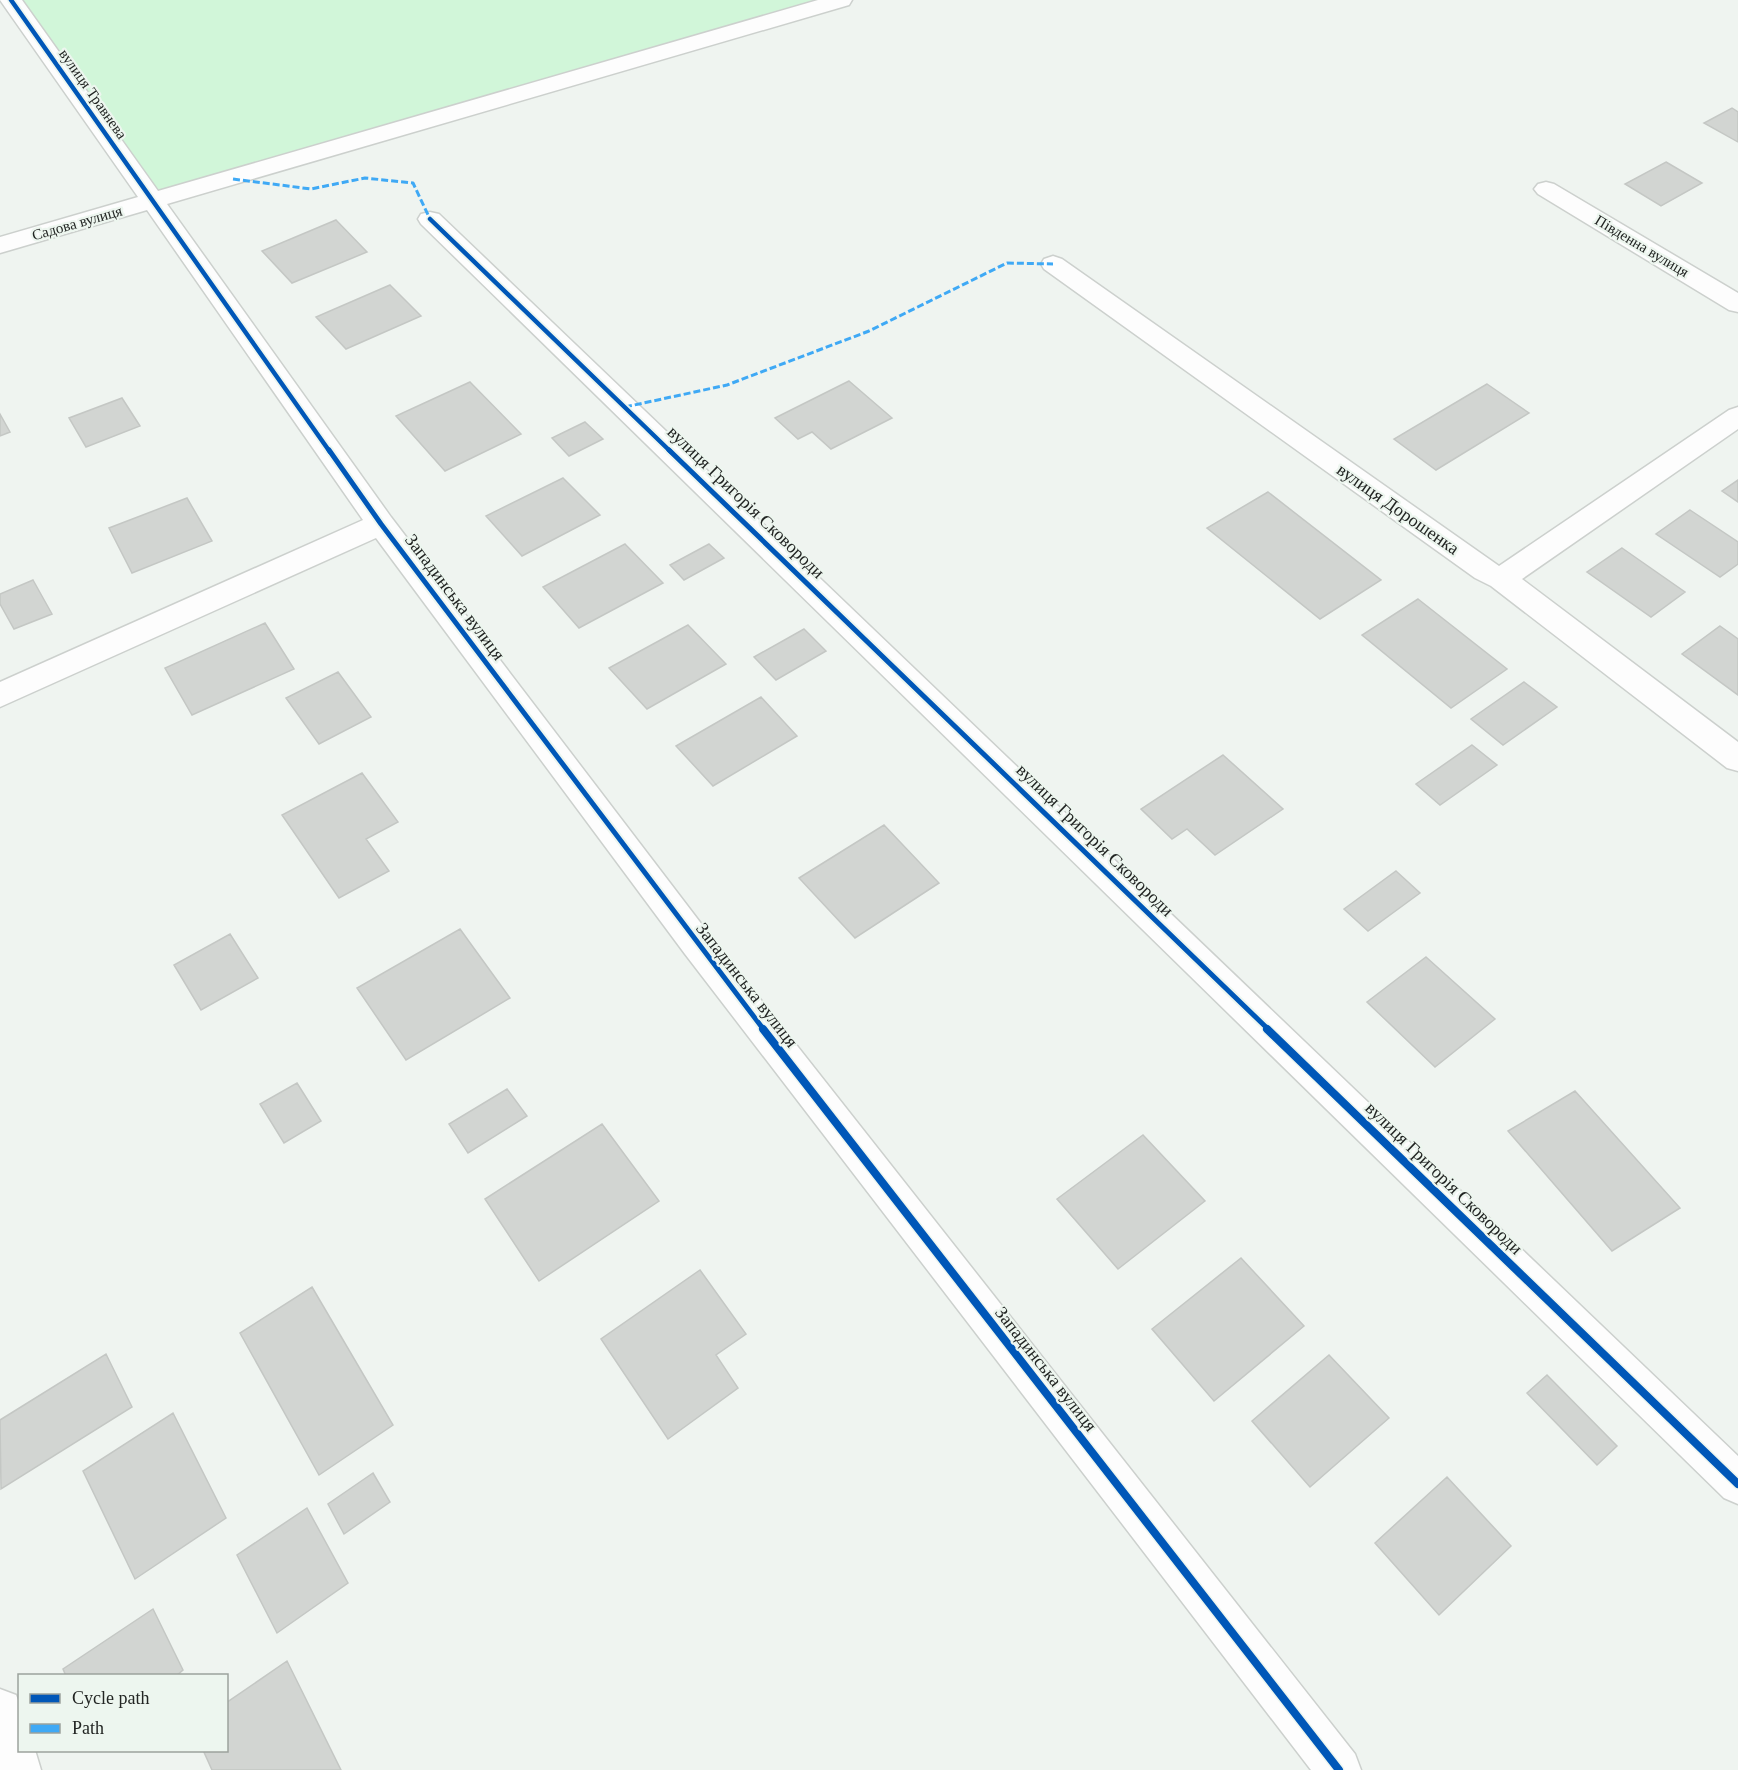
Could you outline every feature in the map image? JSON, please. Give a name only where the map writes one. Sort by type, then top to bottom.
[{"type":"street","name":"вулиця Травнева","points":[[11,0],[155,202]]},
{"type":"street","name":"Садова вулиця","points":[[0,245],[155,202],[841,0]]},
{"type":"street","name":"Південна вулиця","points":[[1546,189],[1738,304]]},
{"type":"street","name":"Западинська вулиця","points":[[155,202],[381,524],[704,954],[1339,1770]]},
{"type":"street","name":"вулиця Григорія Сковороди","points":[[430,219],[1738,1484]]},
{"type":"street","name":"вулиця Дорошенка","points":[[1053,264],[1485,571],[1501,579],[1738,759]]},
{"type":"street","points":[[1501,579],[1738,416]]},
{"type":"street","points":[[0,695],[381,524]]},
{"type":"street","points":[[0,1712],[19,1770]]},
{"type":"green space","points":[[11,0],[841,0],[155,202]]},
{"type":"building","points":[[1732,108],[1738,112],[1738,142],[1704,123]]},
{"type":"building","points":[[1666,162],[1702,183],[1661,206],[1625,184]]},
{"type":"building","points":[[336,220],[367,252],[292,283],[262,251]]},
{"type":"building","points":[[390,285],[421,316],[346,349],[316,317]]},
{"type":"building","points":[[849,381],[892,418],[831,449],[812,432],[798,439],[775,418]]},
{"type":"building","points":[[470,382],[521,434],[445,471],[396,416]]},
{"type":"building","points":[[1487,384],[1529,413],[1436,470],[1394,439]]},
{"type":"building","points":[[122,398],[140,426],[86,447],[69,418]]},
{"type":"building","points":[[0,414],[10,432],[0,436]]},
{"type":"building","points":[[585,422],[603,439],[569,456],[552,438]]},
{"type":"building","points":[[563,478],[600,515],[522,556],[486,516]]},
{"type":"building","points":[[1738,480],[1738,502],[1722,491]]},
{"type":"building","points":[[1268,492],[1381,580],[1320,619],[1207,528]]},
{"type":"building","points":[[187,498],[212,541],[132,573],[109,528]]},
{"type":"building","points":[[1690,510],[1738,542],[1738,564],[1720,577],[1656,534]]},
{"type":"building","points":[[625,544],[663,583],[579,628],[543,587]]},
{"type":"building","points":[[709,544],[724,558],[684,580],[670,565]]},
{"type":"building","points":[[1622,548],[1685,592],[1651,617],[1587,572]]},
{"type":"building","points":[[33,580],[52,614],[14,629],[0,604],[0,594]]},
{"type":"building","points":[[1418,599],[1507,669],[1451,708],[1362,635]]},
{"type":"building","points":[[265,623],[294,669],[192,715],[165,668]]},
{"type":"building","points":[[688,625],[726,664],[647,709],[609,668]]},
{"type":"building","points":[[1720,626],[1738,639],[1738,695],[1682,654]]},
{"type":"building","points":[[804,629],[826,651],[776,680],[754,657]]},
{"type":"building","points":[[338,672],[371,717],[319,744],[286,698]]},
{"type":"building","points":[[1524,682],[1557,707],[1503,745],[1471,719]]},
{"type":"building","points":[[761,697],[797,736],[713,786],[676,746]]},
{"type":"building","points":[[1472,745],[1497,765],[1440,805],[1416,784]]},
{"type":"building","points":[[1223,755],[1283,809],[1215,855],[1187,829],[1172,839],[1141,809]]},
{"type":"building","points":[[362,773],[398,822],[366,839],[389,871],[339,898],[282,815]]},
{"type":"building","points":[[884,825],[939,883],[855,938],[799,878]]},
{"type":"building","points":[[1396,871],[1420,893],[1368,931],[1344,909]]},
{"type":"building","points":[[460,929],[510,998],[406,1060],[357,988]]},
{"type":"building","points":[[230,934],[258,978],[201,1010],[174,965]]},
{"type":"building","points":[[1426,957],[1495,1019],[1435,1067],[1367,1002]]},
{"type":"building","points":[[297,1083],[321,1121],[284,1143],[260,1104]]},
{"type":"building","points":[[507,1089],[527,1116],[468,1153],[449,1124]]},
{"type":"building","points":[[1575,1091],[1680,1208],[1612,1251],[1508,1131]]},
{"type":"building","points":[[602,1124],[659,1201],[539,1281],[485,1199]]},
{"type":"building","points":[[1143,1135],[1205,1201],[1118,1269],[1057,1199]]},
{"type":"building","points":[[1241,1258],[1304,1326],[1214,1401],[1152,1329]]},
{"type":"building","points":[[700,1270],[746,1334],[716,1355],[738,1388],[668,1439],[601,1339]]},
{"type":"building","points":[[312,1287],[393,1425],[319,1475],[240,1333]]},
{"type":"building","points":[[106,1354],[132,1407],[1,1489],[0,1420]]},
{"type":"building","points":[[1329,1355],[1389,1418],[1310,1487],[1252,1421]]},
{"type":"building","points":[[1547,1375],[1617,1446],[1597,1465],[1527,1393]]},
{"type":"building","points":[[173,1413],[226,1518],[135,1579],[83,1471]]},
{"type":"building","points":[[373,1473],[390,1502],[344,1534],[328,1504]]},
{"type":"building","points":[[1447,1477],[1511,1546],[1439,1615],[1375,1543]]},
{"type":"building","points":[[307,1508],[348,1583],[277,1633],[237,1555]]},
{"type":"building","points":[[153,1609],[183,1670],[178,1674],[65,1674],[63,1669]]},
{"type":"building","points":[[287,1661],[341,1770],[212,1770],[204,1752],[228,1752],[228,1702]]},
{"type":"marked path","points":[[233,179],[311,189],[365,178],[413,183],[430,219]]},
{"type":"marked path","points":[[625,407],[727,385],[869,331],[1007,263],[1053,264]]},
{"type":"cycle path","points":[[11,0],[381,524],[697,944],[1339,1770]]},
{"type":"cycle path","points":[[430,219],[1738,1484]]}]
